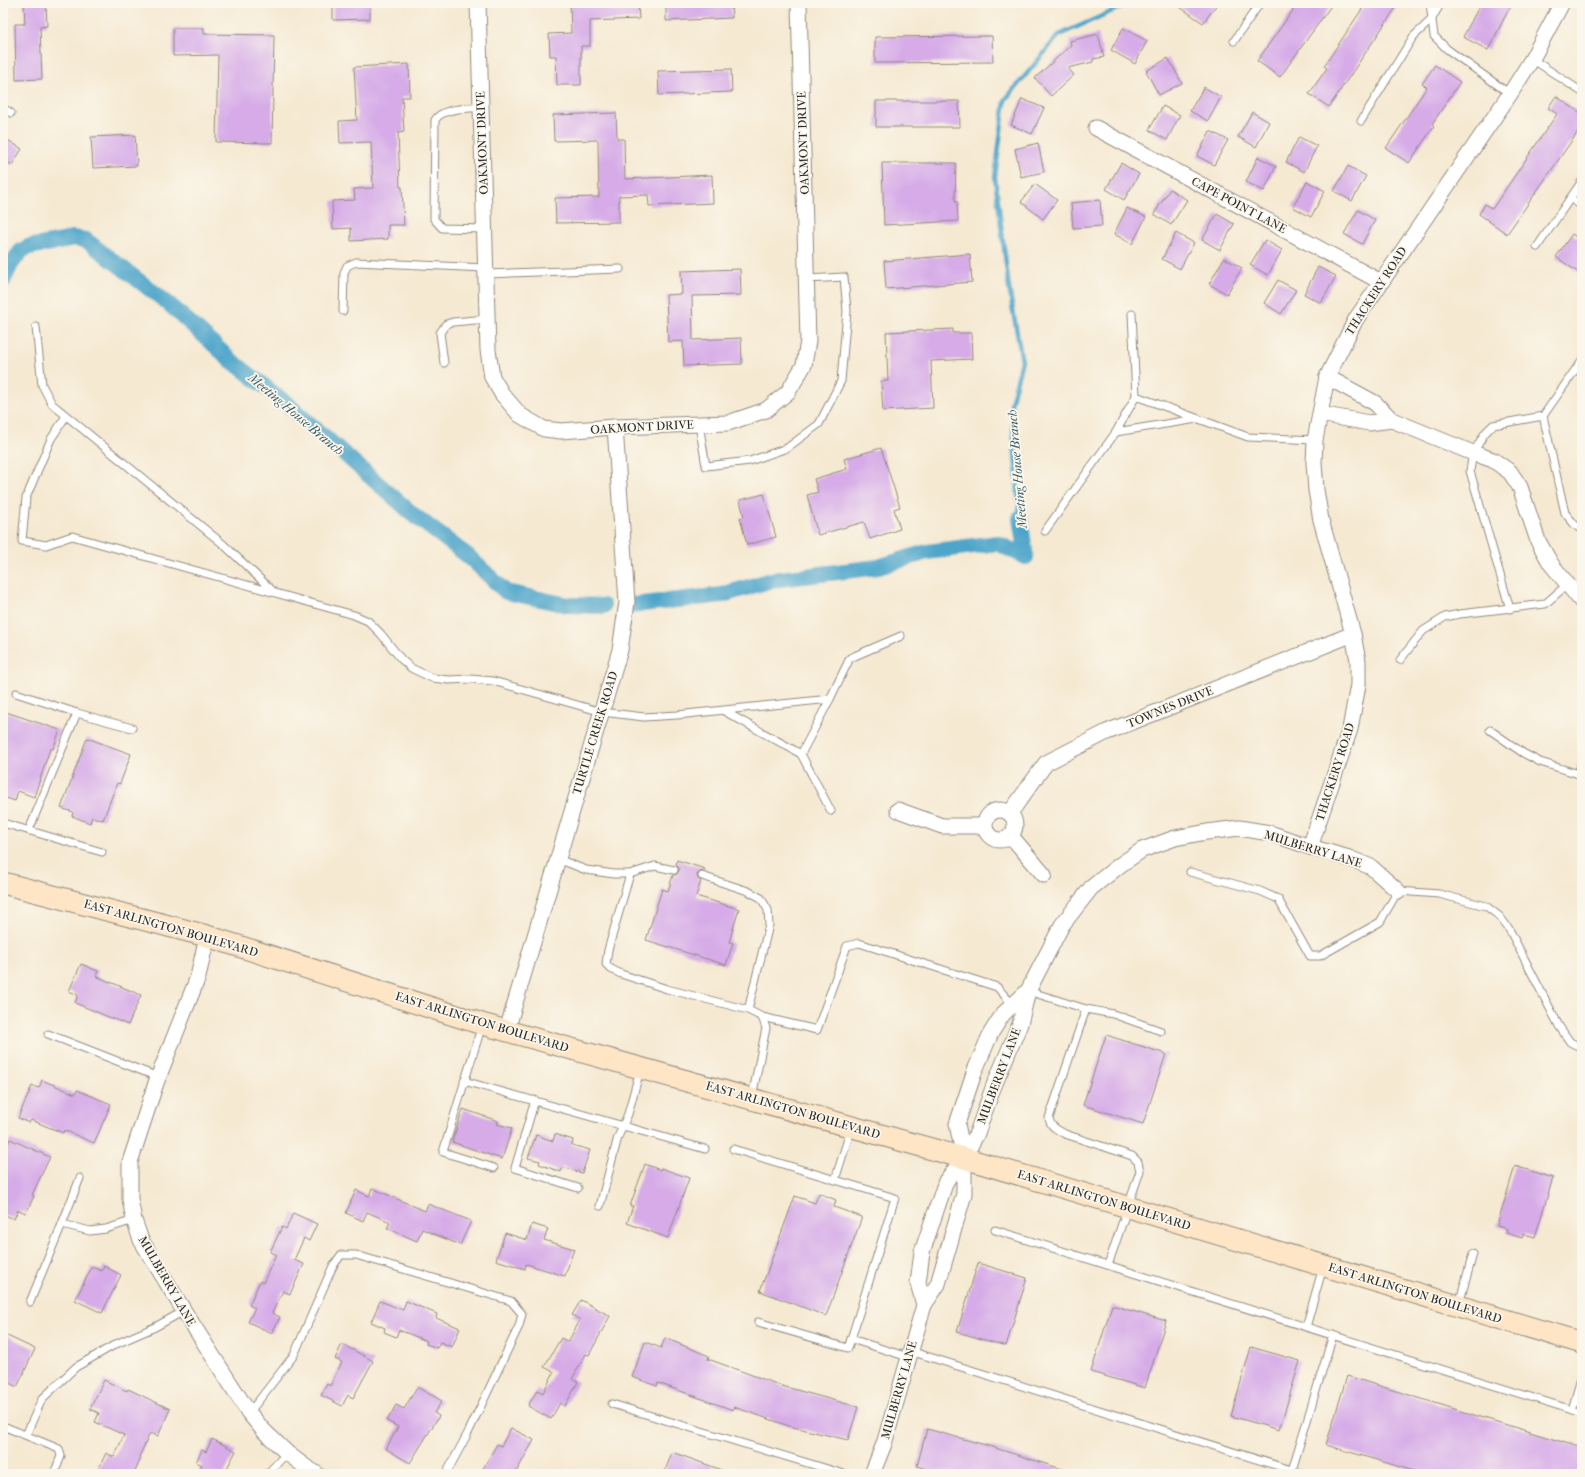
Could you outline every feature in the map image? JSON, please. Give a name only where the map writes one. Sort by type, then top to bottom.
[{"type":"main road","name":"EAST ARLINGTON BOULEVARD","points":[[3,883],[207,936],[482,1024],[964,1158],[1582,1343]]},
{"type":"street","name":"OAKMONT DRIVE","points":[[478,3],[488,350],[492,377],[502,394],[520,415],[544,429],[561,431],[615,427],[728,423],[766,410],[788,392],[804,366],[808,341],[799,3]]},
{"type":"street","name":"THACKERY ROAD","points":[[1310,847],[1350,729],[1358,685],[1358,661],[1353,634],[1321,520],[1314,463],[1315,440],[1327,377],[1356,319],[1510,94],[1532,59],[1562,3]]},
{"type":"street","name":"CAPE POINT LANE","points":[[1096,128],[1381,282]]},
{"type":"street","points":[[1327,377],[1375,403],[1392,420],[1494,460],[1510,472],[1520,487],[1538,541],[1551,564],[1582,602]]},
{"type":"street","points":[[1320,414],[1369,423],[1392,420]]},
{"type":"street","name":"TURTLE CREEK ROAD","points":[[507,1030],[620,650],[626,602],[615,427]]},
{"type":"street","name":"TOWNES DRIVE","points":[[1010,814],[1046,763],[1107,732],[1353,634]]},
{"type":"street","points":[[898,810],[942,826],[984,826]]},
{"type":"street","points":[[998,810],[1010,814],[1015,824],[1011,836],[1001,841],[989,837],[984,826],[988,815],[998,810]]},
{"type":"street","name":"MULBERRY LANE","points":[[924,1305],[918,1283],[922,1252],[946,1181],[964,1158],[977,1133],[992,1088],[1020,1024],[1028,991],[1062,925],[1091,888],[1120,864],[1142,850],[1175,838],[1239,828],[1270,833],[1310,847],[1349,858],[1371,867],[1398,891]]},
{"type":"street","points":[[1011,836],[1044,875]]},
{"type":"street","name":"MULBERRY LANE","points":[[207,936],[198,977],[158,1077],[130,1162],[130,1199],[134,1220],[141,1240],[249,1413],[264,1431],[287,1453],[307,1468],[318,1474]]},
{"type":"street","name":"MULBERRY LANE","points":[[872,1474],[884,1444],[924,1305],[938,1284],[964,1194],[964,1158],[957,1124],[975,1070],[991,1033],[1003,1014],[1028,991]]},
{"type":"lane","points":[[1234,41],[1260,3]]},
{"type":"lane","points":[[1430,3],[1434,36],[1447,49],[1510,94]]},
{"type":"lane","points":[[1361,121],[1413,37],[1431,20],[1441,3]]},
{"type":"lane","points":[[1532,59],[1582,92]]},
{"type":"lane","points":[[481,107],[445,111],[438,115],[436,120],[434,219],[442,228],[484,229]]},
{"type":"lane","points":[[3,108],[11,113]]},
{"type":"lane","points":[[1537,247],[1582,182]]},
{"type":"lane","points":[[1570,198],[1582,206]]},
{"type":"lane","points":[[343,311],[344,273],[347,266],[356,262],[486,271],[620,269]]},
{"type":"lane","points":[[699,424],[706,466],[750,461],[787,448],[819,424],[841,381],[848,311],[844,277],[807,279]]},
{"type":"lane","points":[[1044,531],[1116,432],[1136,396],[1132,314]]},
{"type":"lane","points":[[444,363],[440,334],[446,324],[487,319]]},
{"type":"lane","points":[[36,327],[42,385],[52,404],[223,544],[276,593]]},
{"type":"lane","points":[[1510,609],[1470,471],[1473,453],[1485,433],[1493,425],[1543,416],[1582,360]]},
{"type":"lane","points":[[1136,396],[1248,438],[1315,440]]},
{"type":"lane","points":[[66,416],[51,439],[26,498],[22,541],[46,545],[72,536],[354,615],[368,621],[381,634],[401,659],[411,668],[432,678],[493,681],[602,712],[644,717],[724,711],[830,699]]},
{"type":"lane","points":[[1543,416],[1565,513],[1575,525],[1582,529]]},
{"type":"lane","points":[[1116,432],[1197,418]]},
{"type":"lane","points":[[1400,660],[1423,631],[1445,617],[1545,604],[1568,584]]},
{"type":"lane","points":[[801,754],[850,658],[901,636]]},
{"type":"lane","points":[[16,693],[77,713],[132,728]]},
{"type":"lane","points":[[724,711],[801,754],[831,811]]},
{"type":"lane","points":[[29,830],[77,713]]},
{"type":"lane","points":[[1490,730],[1523,754],[1540,762],[1580,774],[1582,761]]},
{"type":"lane","points":[[3,823],[102,852]]},
{"type":"lane","points":[[558,859],[586,870],[614,874],[630,874],[655,866],[674,870]]},
{"type":"lane","points":[[1190,872],[1260,891],[1278,899],[1310,956],[1320,956],[1380,922],[1398,891],[1439,894],[1486,906],[1499,916],[1509,929],[1559,1026],[1570,1042],[1582,1048]]},
{"type":"lane","points":[[630,874],[608,950],[606,964],[621,974],[661,987],[748,1010],[762,1017],[817,1030],[847,946],[859,943],[996,987],[1013,1005]]},
{"type":"lane","points":[[702,876],[748,891],[761,898],[768,910],[769,925],[748,1010]]},
{"type":"lane","points":[[1028,991],[1086,1008],[1113,1014],[1161,1031]]},
{"type":"lane","points":[[1086,1008],[1049,1118],[1049,1123],[1065,1134],[1132,1156],[1138,1162],[1140,1171],[1108,1265]]},
{"type":"lane","points":[[752,1099],[766,1028],[762,1017]]},
{"type":"lane","points":[[482,1024],[443,1152],[494,1168]]},
{"type":"lane","points":[[48,1034],[158,1077]]},
{"type":"lane","points":[[600,1206],[618,1137],[628,1114],[640,1068]]},
{"type":"lane","points":[[464,1081],[705,1149]]},
{"type":"lane","points":[[535,1100],[515,1168],[578,1188]]},
{"type":"lane","points":[[835,1180],[851,1127]]},
{"type":"lane","points":[[733,1150],[895,1198],[848,1348],[758,1322]]},
{"type":"lane","points":[[30,1302],[80,1178]]},
{"type":"lane","points":[[62,1224],[90,1231],[134,1220]]},
{"type":"lane","points":[[995,1230],[1582,1413]]},
{"type":"lane","points":[[1459,1306],[1473,1254]]},
{"type":"lane","points":[[249,1413],[294,1355],[333,1266],[341,1255],[356,1255],[511,1301],[522,1314],[519,1326],[469,1431],[446,1474]]},
{"type":"lane","points":[[1306,1327],[1324,1266]]},
{"type":"lane","points":[[26,1435],[42,1399],[76,1367],[116,1344],[155,1327],[184,1311]]},
{"type":"lane","points":[[1292,1470],[1333,1335]]},
{"type":"lane","points":[[851,1338],[909,1354],[1304,1474]]},
{"type":"lane","points":[[1572,1410],[1582,1375]]},
{"type":"lane","points":[[612,1404],[844,1474]]},
{"type":"lane","points":[[3,1426],[59,1449],[61,1456],[54,1474]]},
{"type":"lane","points":[[267,1474],[287,1453]]},
{"type":"building","points":[[24,3],[46,3],[47,26],[40,27],[42,79],[16,80],[15,24],[25,24]]},
{"type":"building","points":[[333,3],[370,3],[370,19],[333,20]]},
{"type":"building","points":[[570,3],[638,3],[639,19],[590,21],[590,46],[581,46],[581,85],[557,85],[556,56],[550,56],[549,34],[571,33]]},
{"type":"building","points":[[666,3],[731,3],[732,18],[666,21]]},
{"type":"building","points":[[1174,3],[1218,3],[1203,23]]},
{"type":"building","points":[[1298,3],[1333,3],[1280,77],[1257,61]]},
{"type":"building","points":[[1366,3],[1399,3],[1329,107],[1309,94],[1327,68],[1324,66]]},
{"type":"building","points":[[1481,3],[1512,3],[1488,50],[1463,37]]},
{"type":"building","points":[[173,28],[204,28],[204,34],[274,35],[272,143],[216,142],[218,55],[173,56]]},
{"type":"building","points":[[1123,28],[1147,41],[1135,64],[1111,50]]},
{"type":"building","points":[[1098,34],[1104,57],[1093,59],[1093,62],[1068,68],[1074,75],[1051,96],[1035,78],[1071,45],[1070,41]]},
{"type":"building","points":[[992,36],[993,62],[875,63],[875,37]]},
{"type":"building","points":[[1168,58],[1182,83],[1159,95],[1146,71]]},
{"type":"building","points":[[409,64],[410,97],[402,97],[404,132],[398,133],[400,187],[402,187],[404,225],[388,225],[388,239],[351,241],[351,228],[333,229],[332,201],[355,200],[354,189],[373,188],[371,142],[340,143],[339,121],[357,120],[354,67]]},
{"type":"building","points":[[1435,65],[1460,82],[1432,124],[1434,126],[1409,163],[1386,148],[1427,87],[1422,84]]},
{"type":"building","points":[[731,69],[732,92],[659,95],[658,71]]},
{"type":"building","points":[[1204,87],[1221,97],[1208,121],[1190,111]]},
{"type":"building","points":[[1556,96],[1582,114],[1582,126],[1507,234],[1479,214],[1485,204],[1492,209],[1557,114],[1548,108]]},
{"type":"building","points":[[1022,99],[1044,108],[1032,134],[1011,125]]},
{"type":"building","points":[[876,101],[959,101],[960,127],[876,127]]},
{"type":"building","points":[[1163,106],[1180,115],[1167,140],[1149,130]]},
{"type":"building","points":[[1252,112],[1269,122],[1256,147],[1238,137]]},
{"type":"building","points":[[616,113],[617,139],[624,139],[625,179],[712,175],[713,203],[649,206],[648,195],[619,196],[619,222],[556,223],[555,198],[599,197],[598,140],[554,141],[553,115]]},
{"type":"building","points":[[1210,131],[1228,140],[1214,165],[1197,156]]},
{"type":"building","points":[[135,135],[137,166],[93,168],[91,137]]},
{"type":"building","points":[[3,137],[22,149],[12,165],[3,160]]},
{"type":"building","points":[[1299,137],[1317,146],[1304,172],[1286,162]]},
{"type":"building","points":[[1038,143],[1044,172],[1021,177],[1015,149]]},
{"type":"building","points":[[1258,157],[1276,166],[1264,191],[1246,182]]},
{"type":"building","points":[[882,163],[956,163],[955,201],[957,201],[958,221],[884,225]]},
{"type":"building","points":[[1121,163],[1139,174],[1124,200],[1106,189]]},
{"type":"building","points":[[1348,166],[1366,176],[1352,201],[1334,191]]},
{"type":"building","points":[[1307,181],[1325,191],[1311,217],[1293,207]]},
{"type":"building","points":[[1035,184],[1057,200],[1043,219],[1021,202]]},
{"type":"building","points":[[1170,189],[1187,200],[1171,225],[1154,214]]},
{"type":"building","points":[[1100,200],[1102,226],[1073,228],[1071,203]]},
{"type":"building","points":[[1127,208],[1146,217],[1132,244],[1114,234]]},
{"type":"building","points":[[1358,210],[1375,220],[1362,244],[1344,234]]},
{"type":"building","points":[[1217,214],[1234,224],[1220,250],[1202,240]]},
{"type":"building","points":[[1176,233],[1194,243],[1180,269],[1162,259]]},
{"type":"building","points":[[1572,234],[1582,241],[1582,275],[1556,257]]},
{"type":"building","points":[[1265,240],[1282,250],[1268,275],[1250,265]]},
{"type":"building","points":[[970,254],[972,282],[886,289],[884,261]]},
{"type":"building","points":[[1224,258],[1242,268],[1227,294],[1209,284]]},
{"type":"building","points":[[1318,267],[1336,276],[1321,303],[1304,294]]},
{"type":"building","points":[[740,269],[741,295],[692,296],[693,340],[741,338],[742,364],[684,366],[683,341],[668,342],[666,295],[682,294],[681,271]]},
{"type":"building","points":[[1278,280],[1296,290],[1281,314],[1264,303]]},
{"type":"building","points":[[953,329],[953,333],[971,333],[972,359],[931,361],[933,408],[883,411],[881,381],[888,381],[886,332]]},
{"type":"building","points":[[881,448],[900,507],[894,509],[900,529],[870,539],[864,522],[818,535],[807,495],[818,492],[814,479],[847,469],[844,459]]},
{"type":"building","points":[[764,494],[776,537],[747,545],[740,518],[744,517],[740,500]]},
{"type":"building","points":[[3,711],[60,730],[53,749],[50,749],[34,797],[18,791],[15,801],[3,797]]},
{"type":"building","points":[[87,738],[131,754],[120,784],[117,783],[103,820],[92,817],[90,823],[72,816],[73,812],[61,808]]},
{"type":"building","points":[[677,860],[705,869],[697,875],[698,879],[701,881],[696,896],[739,909],[729,942],[733,943],[726,965],[646,940],[662,889],[668,891],[673,875],[676,875],[679,871],[679,868],[676,865]]},
{"type":"building","points":[[81,964],[98,971],[96,976],[141,995],[128,1025],[75,1003],[78,995],[69,991]]},
{"type":"building","points":[[1106,1035],[1166,1054],[1143,1124],[1083,1105]]},
{"type":"building","points":[[42,1080],[75,1094],[77,1090],[111,1104],[94,1143],[64,1130],[63,1133],[31,1120],[29,1123],[18,1118],[32,1086],[39,1088]]},
{"type":"building","points":[[463,1109],[498,1121],[497,1124],[512,1128],[502,1159],[452,1142]]},
{"type":"building","points":[[555,1134],[573,1140],[572,1145],[590,1150],[582,1173],[562,1167],[561,1172],[539,1164],[540,1161],[528,1158],[536,1135],[553,1141]]},
{"type":"building","points":[[10,1139],[50,1157],[32,1195],[34,1196],[26,1213],[18,1210],[14,1219],[3,1214],[3,1154]]},
{"type":"building","points":[[645,1164],[689,1178],[668,1238],[627,1223],[633,1206],[630,1206]]},
{"type":"building","points":[[1515,1166],[1553,1178],[1535,1237],[1524,1234],[1522,1238],[1506,1233],[1507,1229],[1497,1226]]},
{"type":"building","points":[[372,1188],[425,1211],[428,1204],[471,1221],[460,1245],[422,1229],[417,1241],[387,1228],[390,1222],[367,1212],[363,1221],[346,1213],[356,1190],[369,1196]]},
{"type":"building","points":[[819,1193],[836,1200],[834,1207],[862,1217],[826,1316],[760,1291],[795,1196],[815,1203]]},
{"type":"building","points":[[293,1213],[317,1224],[309,1241],[304,1238],[294,1260],[304,1264],[290,1294],[283,1291],[272,1313],[280,1317],[272,1333],[248,1322],[255,1308],[249,1305],[260,1281],[263,1283],[276,1255],[270,1252],[282,1227],[286,1229]]},
{"type":"building","points":[[532,1224],[548,1229],[544,1240],[574,1249],[565,1276],[526,1264],[525,1269],[496,1260],[505,1233],[527,1240]]},
{"type":"building","points":[[978,1263],[1027,1278],[1006,1346],[957,1332]]},
{"type":"building","points":[[104,1266],[121,1275],[102,1313],[75,1300],[92,1267],[102,1271]]},
{"type":"building","points":[[581,1300],[610,1316],[589,1355],[586,1354],[572,1379],[578,1382],[565,1406],[560,1403],[551,1419],[528,1406],[537,1390],[543,1393],[554,1372],[544,1367],[561,1338],[568,1342],[580,1320],[572,1315]]},
{"type":"building","points":[[380,1301],[403,1310],[406,1301],[437,1314],[436,1318],[460,1328],[452,1347],[440,1342],[437,1348],[426,1344],[427,1341],[399,1330],[396,1337],[384,1332],[385,1328],[371,1322]]},
{"type":"building","points":[[1112,1305],[1166,1321],[1145,1388],[1091,1372]]},
{"type":"building","points":[[3,1334],[35,1349],[17,1387],[3,1380]]},
{"type":"building","points":[[665,1338],[709,1356],[708,1359],[782,1386],[858,1407],[848,1440],[789,1426],[734,1407],[733,1410],[658,1383],[657,1386],[632,1377],[645,1342],[661,1348]]},
{"type":"building","points":[[342,1344],[373,1361],[353,1398],[348,1395],[342,1406],[321,1395],[327,1384],[330,1386],[342,1362],[335,1359]]},
{"type":"building","points":[[1251,1347],[1300,1361],[1279,1430],[1231,1416]]},
{"type":"building","points":[[1347,1376],[1582,1448],[1582,1474],[1424,1474],[1326,1445]]},
{"type":"building","points":[[104,1380],[127,1391],[128,1389],[170,1409],[158,1436],[150,1433],[139,1457],[141,1458],[134,1474],[96,1474],[106,1453],[114,1457],[124,1435],[95,1422],[99,1413],[90,1409]]},
{"type":"building","points":[[417,1387],[442,1401],[434,1413],[439,1416],[410,1463],[386,1449],[398,1427],[387,1421],[396,1405],[404,1409]]},
{"type":"building","points":[[511,1428],[534,1440],[515,1474],[480,1474],[497,1444],[501,1446]]},
{"type":"building","points":[[927,1429],[989,1446],[1068,1471],[1067,1474],[955,1474],[943,1471],[942,1474],[917,1466]]},
{"type":"building","points":[[212,1439],[236,1451],[224,1474],[197,1474],[202,1465],[196,1462],[202,1450],[206,1452]]},
{"type":"building","points":[[672,1452],[730,1473],[664,1474]]},
{"type":"waterway","name":"Meeting House Branch","points":[[1020,518],[1011,404],[1022,361],[1009,288],[995,177],[1005,100],[1059,35],[1131,3]]},
{"type":"waterway","name":"Meeting House Branch","points":[[3,281],[11,264],[21,251],[28,247],[72,238],[86,240],[169,304],[232,361],[285,402],[415,516],[468,556],[506,592],[568,605],[603,606]]},
{"type":"waterway","name":"Meeting House Branch","points":[[633,605],[722,595],[772,580],[878,567],[927,552],[997,543],[1026,557],[1020,518]]}]
